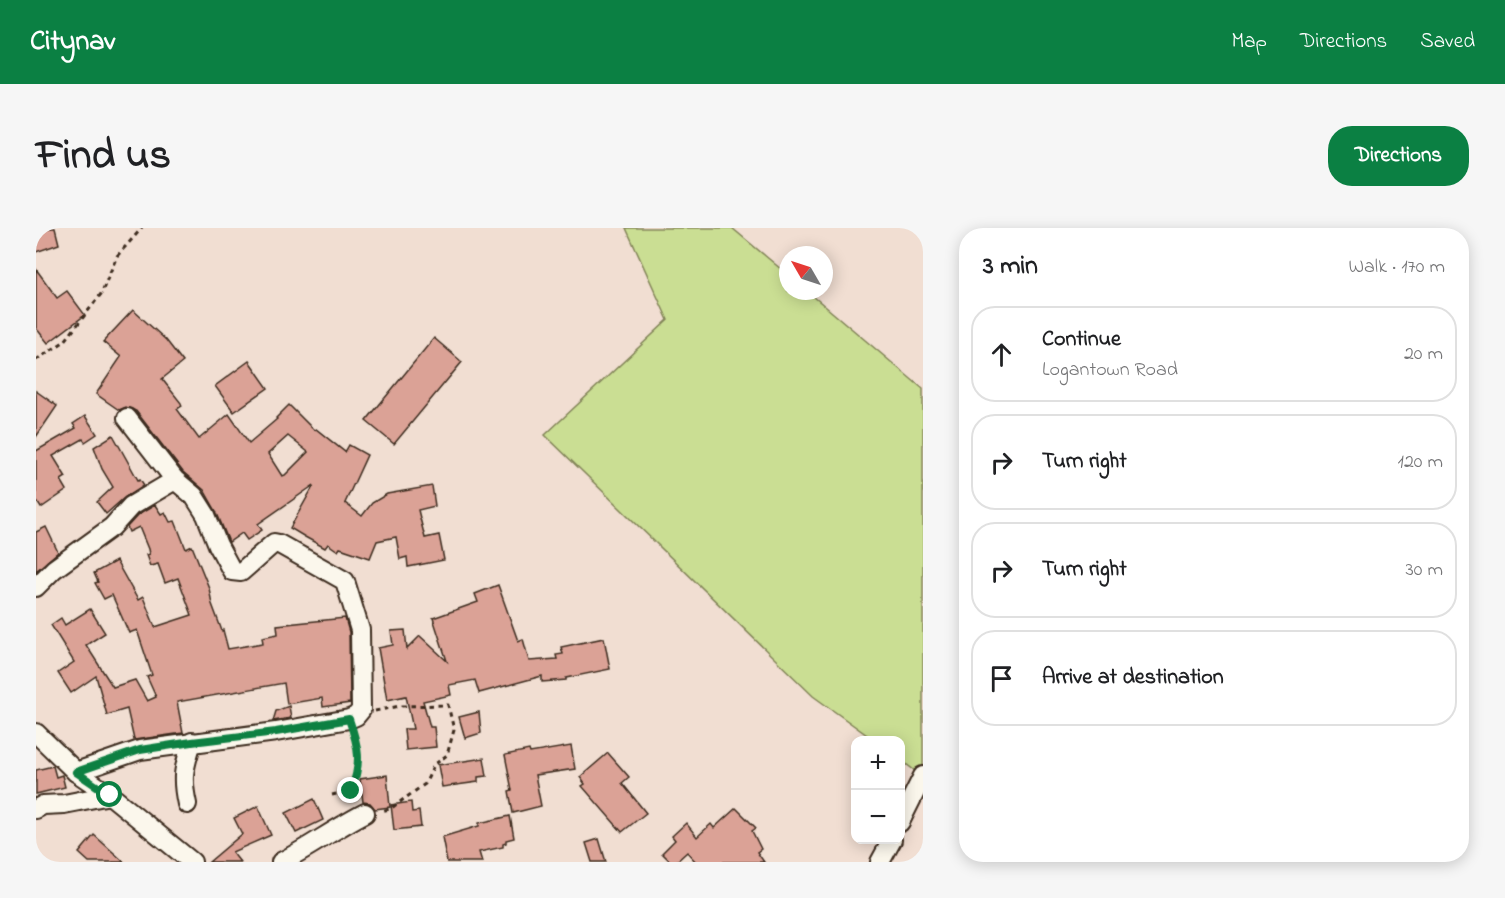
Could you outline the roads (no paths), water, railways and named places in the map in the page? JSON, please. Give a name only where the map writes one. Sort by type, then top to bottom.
[{"type":"street","points":[[76,772],[140,750],[276,732],[354,717],[361,710],[360,630],[345,581],[274,543],[241,572],[234,572],[218,546],[206,515],[194,496],[175,480],[127,418]]},
{"type":"street","points":[[36,587],[54,568],[112,526],[131,506],[175,480]]},
{"type":"street","points":[[36,733],[76,772],[110,795],[192,862]]},
{"type":"street","points":[[187,804],[183,787],[183,772],[192,742]]},
{"type":"street","points":[[905,812],[923,776]]},
{"type":"street","points":[[36,808],[110,795]]},
{"type":"street","points":[[281,862],[365,813]]},
{"type":"street","points":[[880,862],[890,844]]}]
